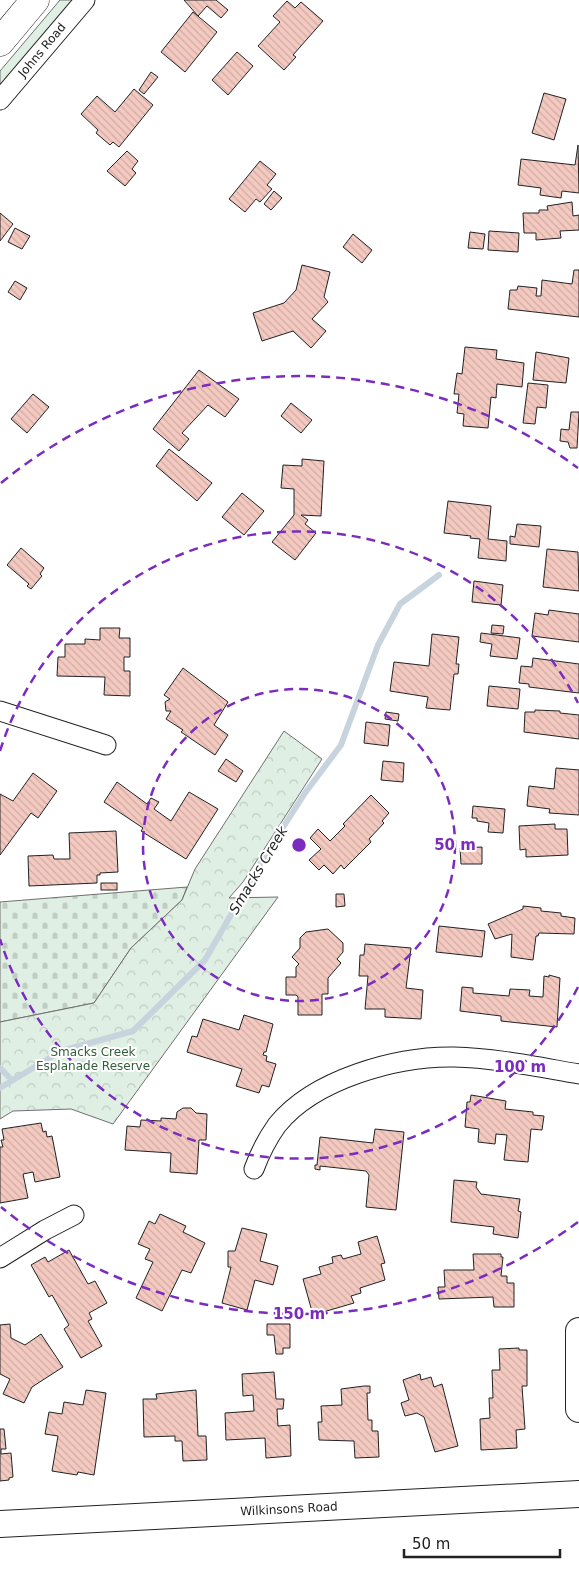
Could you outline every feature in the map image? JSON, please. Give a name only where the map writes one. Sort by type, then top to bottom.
[{"type":"highway","points":[[0,42],[35,0]]},
{"type":"street","name":"Johns Road","points":[[0,100],[85,0]]},
{"type":"street","points":[[0,711],[106,745]]},
{"type":"street","points":[[254,1169],[267,1139],[293,1110],[319,1092],[347,1078],[386,1065],[421,1059],[453,1057],[490,1060],[579,1074]]},
{"type":"street","points":[[0,1258],[45,1230],[74,1215]]},
{"type":"street","points":[[579,1331],[579,1409]]},
{"type":"street","name":"Wilkinsons Road","points":[[0,1524],[579,1494]]},
{"type":"green space","points":[[60,0],[76,0],[0,89],[0,71]]},
{"type":"green space","name":"Smacks Creek Esplanade Reserve","points":[[284,731],[322,759],[243,882],[229,898],[278,897],[113,1124],[71,1109],[13,1111],[0,1119],[0,1022],[94,1003],[131,948],[182,900],[195,869]]},
{"type":"green space","points":[[187,887],[182,900],[131,948],[94,1003],[0,1022],[0,902]]},
{"type":"building","points":[[184,0],[216,0],[228,10],[221,18],[207,6],[198,16]]},
{"type":"building","points":[[287,1],[295,8],[301,2],[323,21],[293,55],[296,57],[284,70],[258,46],[280,22],[273,16]]},
{"type":"building","points":[[193,12],[217,32],[185,72],[161,52]]},
{"type":"building","points":[[237,52],[253,66],[228,95],[212,80]]},
{"type":"building","points":[[151,72],[158,77],[144,94],[139,90]]},
{"type":"building","points":[[134,89],[153,105],[119,147],[113,142],[110,145],[96,133],[98,130],[81,114],[97,96],[115,112]]},
{"type":"building","points":[[544,93],[566,99],[554,140],[532,133]]},
{"type":"building","points":[[578,145],[579,193],[562,191],[561,198],[540,195],[541,188],[518,185],[521,159],[575,165]]},
{"type":"building","points":[[127,151],[138,161],[132,169],[136,173],[125,186],[107,171]]},
{"type":"building","points":[[260,161],[276,174],[267,185],[272,189],[260,202],[256,199],[245,212],[229,199]]},
{"type":"building","points":[[274,191],[282,198],[271,210],[264,204]]},
{"type":"building","points":[[572,202],[573,216],[579,215],[579,230],[560,231],[561,238],[536,240],[536,233],[524,233],[523,213],[539,213],[539,210],[548,210],[547,206]]},
{"type":"building","points":[[0,213],[13,224],[0,241]]},
{"type":"building","points":[[15,228],[30,236],[22,249],[8,242]]},
{"type":"building","points":[[489,231],[519,233],[518,252],[488,250]]},
{"type":"building","points":[[470,232],[485,234],[483,249],[468,248]]},
{"type":"building","points":[[353,234],[372,250],[362,263],[343,247]]},
{"type":"building","points":[[302,265],[330,272],[324,297],[328,302],[312,319],[326,331],[311,348],[293,331],[262,341],[253,313],[284,303],[296,290]]},
{"type":"building","points":[[574,270],[579,270],[579,317],[508,309],[510,290],[517,290],[518,286],[537,288],[536,296],[541,296],[542,280],[572,284]]},
{"type":"building","points":[[15,281],[27,288],[20,300],[8,292]]},
{"type":"building","points":[[465,347],[497,350],[496,359],[524,363],[522,387],[497,384],[496,398],[491,397],[488,428],[463,426],[464,414],[457,413],[459,394],[454,394],[457,373],[462,374]]},
{"type":"building","points":[[536,352],[569,358],[566,383],[533,380]]},
{"type":"building","points":[[199,370],[239,399],[225,417],[208,405],[182,433],[189,439],[179,451],[153,429]]},
{"type":"building","points":[[528,383],[548,385],[546,408],[537,407],[535,424],[523,423]]},
{"type":"building","points":[[33,394],[49,407],[27,433],[11,419]]},
{"type":"building","points":[[291,403],[312,420],[301,433],[281,416]]},
{"type":"building","points":[[571,412],[579,412],[577,448],[570,448],[568,442],[560,441],[561,429],[569,430]]},
{"type":"building","points":[[169,449],[212,483],[197,501],[156,466]]},
{"type":"building","points":[[302,459],[324,461],[321,516],[301,515],[308,520],[305,524],[316,533],[295,560],[272,542],[294,515],[294,489],[281,488],[283,465],[302,466]]},
{"type":"building","points":[[242,493],[264,511],[244,535],[222,517]]},
{"type":"building","points":[[448,501],[491,506],[488,539],[507,541],[506,561],[478,558],[480,539],[444,533]]},
{"type":"building","points":[[517,524],[541,526],[539,547],[510,544],[510,536],[515,537]]},
{"type":"building","points":[[21,548],[44,568],[40,574],[42,576],[31,589],[27,586],[29,584],[7,565]]},
{"type":"building","points":[[547,549],[578,552],[579,591],[543,587]]},
{"type":"building","points":[[474,581],[503,585],[501,605],[472,602]]},
{"type":"building","points":[[549,610],[579,614],[579,642],[532,636],[535,613],[548,615]]},
{"type":"building","points":[[492,625],[504,626],[503,634],[491,633]]},
{"type":"building","points":[[100,628],[120,628],[119,638],[130,638],[130,657],[124,657],[124,671],[130,671],[130,696],[104,695],[105,677],[57,676],[58,657],[65,657],[65,644],[85,644],[85,639],[100,640]]},
{"type":"building","points":[[481,633],[520,638],[517,659],[490,656],[492,644],[480,642]]},
{"type":"building","points":[[432,634],[459,637],[456,664],[459,664],[458,674],[454,674],[450,710],[426,708],[428,697],[390,691],[394,662],[429,666]]},
{"type":"building","points":[[533,658],[579,664],[579,693],[529,687],[529,684],[519,683],[521,666],[532,667]]},
{"type":"building","points":[[183,668],[228,702],[214,725],[228,735],[215,755],[181,732],[183,730],[166,719],[171,711],[166,711],[165,702],[170,699],[164,695]]},
{"type":"building","points":[[489,686],[520,689],[518,709],[487,706]]},
{"type":"building","points":[[535,710],[560,711],[560,713],[579,715],[579,739],[524,732],[525,712],[535,712]]},
{"type":"building","points":[[386,712],[399,714],[398,721],[385,719]]},
{"type":"building","points":[[366,722],[390,725],[388,746],[364,743]]},
{"type":"building","points":[[226,759],[243,771],[236,782],[218,771]]},
{"type":"building","points":[[383,761],[404,763],[403,782],[381,780]]},
{"type":"building","points":[[556,768],[579,770],[579,815],[549,813],[550,809],[527,806],[529,786],[554,789]]},
{"type":"building","points":[[33,773],[57,791],[38,818],[31,813],[0,855],[0,794],[13,801]]},
{"type":"building","points":[[117,782],[147,804],[151,798],[159,802],[154,809],[171,821],[189,792],[218,809],[186,859],[141,831],[143,828],[104,802]]},
{"type":"building","points":[[371,795],[389,813],[382,821],[384,823],[369,839],[371,842],[344,869],[341,865],[333,874],[324,865],[319,870],[309,860],[321,849],[310,838],[318,829],[330,841],[345,826],[343,824]]},
{"type":"building","points":[[473,806],[505,809],[503,833],[488,832],[489,823],[472,818]]},
{"type":"building","points":[[555,824],[555,829],[567,829],[568,855],[526,857],[526,849],[520,850],[519,826]]},
{"type":"building","points":[[116,831],[118,872],[100,873],[100,875],[97,875],[97,883],[29,886],[28,856],[53,855],[54,859],[70,859],[69,833]]},
{"type":"building","points":[[482,847],[482,864],[461,864],[460,848]]},
{"type":"building","points":[[101,883],[117,883],[117,890],[101,890]]},
{"type":"building","points":[[336,894],[344,894],[345,906],[336,907]]},
{"type":"building","points":[[523,906],[541,908],[541,911],[561,913],[561,916],[575,918],[574,934],[539,933],[536,936],[533,960],[511,957],[512,934],[495,939],[488,924],[523,909]]},
{"type":"building","points":[[439,926],[485,931],[482,957],[436,952]]},
{"type":"building","points":[[328,929],[343,943],[343,952],[337,959],[341,963],[328,978],[328,994],[322,994],[322,1015],[298,1015],[298,997],[296,995],[286,995],[286,977],[296,977],[296,967],[299,964],[292,957],[300,948],[300,938],[306,932]]},
{"type":"building","points":[[365,944],[411,948],[406,988],[423,990],[421,1019],[385,1017],[385,1009],[365,1009],[368,976],[359,976],[360,955],[364,955]]},
{"type":"building","points":[[549,975],[560,978],[557,1027],[501,1021],[501,1016],[460,1011],[462,987],[473,988],[473,993],[509,996],[510,989],[530,990],[529,996],[543,997],[544,976],[549,977]]},
{"type":"building","points":[[244,1015],[273,1024],[266,1052],[263,1055],[267,1056],[266,1061],[276,1064],[269,1087],[262,1085],[259,1093],[236,1086],[242,1069],[187,1052],[192,1036],[197,1037],[203,1019],[239,1030]]},
{"type":"building","points":[[471,1095],[506,1101],[505,1109],[533,1112],[533,1115],[544,1116],[542,1130],[531,1129],[528,1162],[504,1160],[507,1135],[496,1134],[495,1144],[478,1142],[479,1129],[465,1127],[467,1102],[470,1102]]},
{"type":"building","points":[[183,1108],[191,1108],[196,1113],[207,1114],[206,1140],[199,1140],[197,1174],[170,1172],[171,1153],[125,1150],[127,1126],[140,1127],[141,1120],[161,1121],[161,1118],[176,1119],[177,1112]]},
{"type":"building","points":[[41,1123],[43,1132],[46,1131],[47,1137],[52,1136],[60,1177],[35,1182],[33,1172],[23,1174],[28,1198],[0,1203],[0,1147],[3,1147],[1,1140],[4,1140],[2,1129]]},
{"type":"building","points":[[375,1129],[404,1132],[396,1210],[366,1207],[369,1175],[366,1171],[320,1166],[320,1170],[315,1169],[320,1137],[373,1143]]},
{"type":"building","points":[[454,1180],[477,1182],[476,1187],[481,1194],[520,1199],[518,1211],[521,1212],[518,1238],[493,1234],[494,1227],[451,1222]]},
{"type":"building","points":[[160,1214],[186,1226],[183,1232],[205,1243],[191,1273],[182,1270],[162,1311],[136,1298],[153,1262],[145,1259],[150,1249],[138,1244],[149,1221],[155,1224]]},
{"type":"building","points":[[242,1228],[267,1234],[260,1261],[278,1266],[273,1285],[255,1280],[247,1310],[222,1303],[231,1267],[228,1267],[228,1251],[235,1251]]},
{"type":"building","points":[[377,1236],[385,1263],[381,1264],[385,1280],[360,1288],[361,1293],[351,1296],[354,1303],[313,1315],[303,1279],[321,1274],[319,1267],[333,1263],[332,1257],[341,1255],[343,1259],[361,1254],[358,1242]]},
{"type":"building","points":[[69,1250],[88,1284],[95,1281],[107,1303],[89,1313],[92,1319],[88,1321],[102,1346],[81,1358],[64,1329],[69,1325],[52,1295],[49,1297],[31,1265],[45,1257],[48,1262]]},
{"type":"building","points":[[473,1254],[501,1254],[501,1257],[503,1257],[501,1276],[507,1276],[507,1283],[514,1283],[514,1307],[494,1307],[493,1297],[439,1299],[438,1287],[445,1287],[444,1270],[474,1270]]},
{"type":"building","points":[[10,1324],[11,1338],[25,1345],[41,1334],[63,1367],[32,1387],[24,1403],[3,1394],[10,1379],[0,1374],[0,1325]]},
{"type":"building","points":[[267,1324],[290,1324],[290,1348],[283,1348],[283,1354],[276,1354],[274,1335],[267,1335]]},
{"type":"building","points":[[519,1348],[519,1350],[527,1350],[527,1386],[522,1386],[525,1429],[516,1430],[517,1448],[481,1450],[480,1419],[490,1418],[489,1398],[493,1398],[492,1370],[500,1370],[499,1349]]},
{"type":"building","points":[[274,1372],[276,1399],[284,1399],[283,1409],[277,1409],[278,1426],[290,1425],[291,1456],[266,1458],[265,1438],[226,1440],[225,1413],[254,1411],[253,1395],[243,1396],[242,1374]]},
{"type":"building","points":[[420,1374],[421,1380],[431,1377],[434,1387],[442,1384],[458,1446],[435,1452],[424,1417],[417,1413],[405,1416],[401,1403],[409,1400],[403,1380]]},
{"type":"building","points":[[370,1386],[370,1393],[367,1393],[368,1420],[372,1420],[372,1431],[378,1431],[379,1457],[355,1458],[354,1441],[319,1440],[318,1422],[322,1422],[321,1406],[342,1405],[341,1389]]},
{"type":"building","points":[[86,1390],[106,1393],[94,1475],[78,1472],[77,1475],[52,1471],[58,1436],[45,1434],[49,1412],[62,1414],[64,1402],[83,1405]]},
{"type":"building","points":[[196,1390],[198,1436],[206,1436],[207,1460],[183,1461],[182,1441],[175,1441],[175,1436],[144,1437],[143,1399],[157,1399],[156,1394]]},
{"type":"building","points":[[0,1429],[4,1429],[6,1449],[1,1449],[1,1454],[11,1453],[13,1477],[9,1478],[9,1480],[0,1481]]},
{"type":"waterway","name":"Smacks Creek","points":[[0,1088],[61,1051],[133,1031],[205,960],[264,857],[305,793],[341,745],[378,645],[400,604],[439,575]]},
{"type":"waterway","points":[[0,1068],[12,1080]]}]
